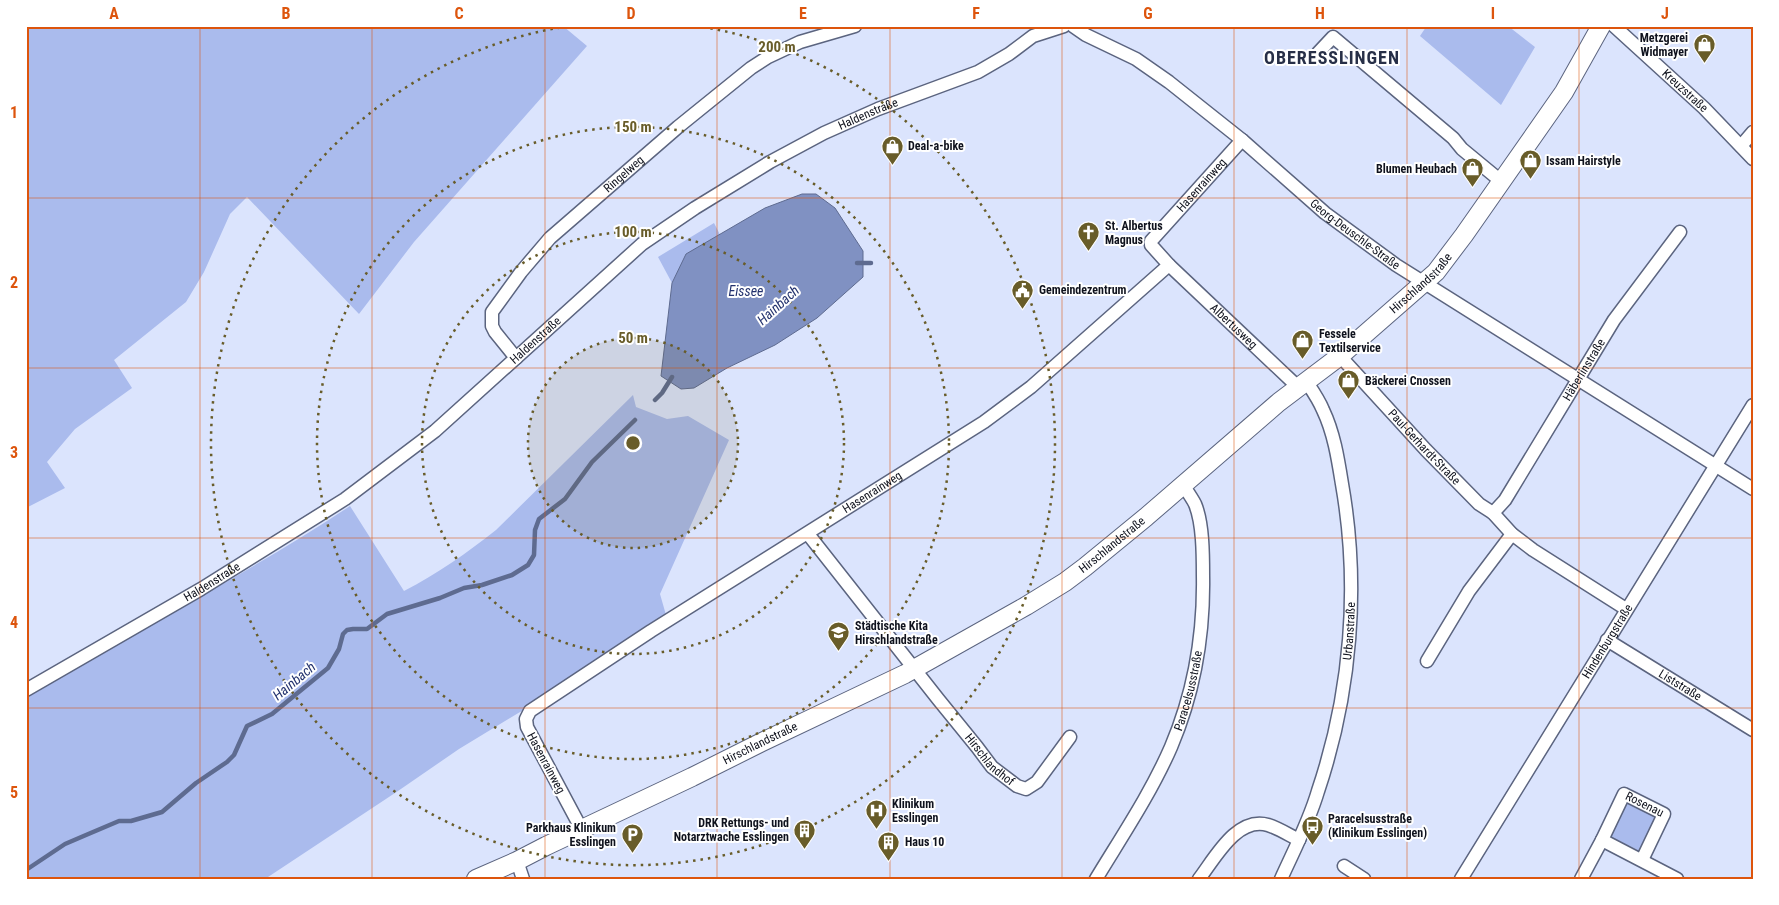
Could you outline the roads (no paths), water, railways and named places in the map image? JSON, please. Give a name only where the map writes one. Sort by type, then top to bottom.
[{"type":"street","name":"Ringelweg","points":[[516,358],[495,332],[492,326],[492,312],[521,272],[550,238],[678,127],[751,68],[768,57],[800,42],[855,26]]},
{"type":"street","name":"Haldenstraße","points":[[26,690],[201,589],[345,499],[435,431],[642,244],[725,189],[778,157],[824,133],[885,106],[978,72],[1033,36],[1064,26]]},
{"type":"street","name":"Georg-Deuschle-Straße","points":[[1073,26],[1086,35],[1152,70],[1190,97],[1333,219],[1396,265],[1753,489]]},
{"type":"street","name":"Hirschlandstraße","points":[[476,879],[518,861],[915,669],[972,638],[1065,582],[1111,547],[1250,426],[1340,356],[1436,272],[1502,182],[1564,92],[1601,26]]},
{"type":"street","name":"Kreuzstraße","points":[[1614,26],[1704,108],[1753,159]]},
{"type":"street","points":[[1318,53],[1333,37],[1502,182]]},
{"type":"street","points":[[1741,146],[1753,132]]},
{"type":"street","name":"Hasenrainweg","points":[[582,830],[528,727],[526,718],[530,711],[643,636],[926,460],[1008,405],[1058,364],[1169,265],[1151,245],[1151,241],[1242,140]]},
{"type":"street","name":"Häberlinstraße","points":[[1493,513],[1504,500],[1622,308],[1680,232]]},
{"type":"street","name":"Albertusweg","points":[[1169,265],[1302,384]]},
{"type":"street","name":"Paul-Gerhardt-Straße","points":[[1340,356],[1446,471],[1479,504],[1493,513],[1512,534],[1533,550],[1626,609]]},
{"type":"street","name":"Urbanstraße","points":[[1281,879],[1318,792],[1336,724],[1347,658],[1351,597],[1348,532],[1338,460],[1324,411],[1302,384]]},
{"type":"street","name":"Hindenburgstraße","points":[[1461,879],[1753,405]]},
{"type":"street","name":"Paracelsusstraße","points":[[1096,879],[1133,818],[1171,747],[1182,719],[1194,674],[1202,619],[1202,546],[1196,506],[1183,485]]},
{"type":"street","points":[[808,534],[915,669]]},
{"type":"street","points":[[1427,661],[1469,590],[1512,534]]},
{"type":"street","name":"Liststraße","points":[[1607,640],[1753,730]]},
{"type":"street","name":"Hirschlandhof","points":[[915,669],[992,767],[1023,789],[1029,788],[1037,782],[1070,737]]},
{"type":"street","name":"Rosenau","points":[[1581,879],[1624,794],[1664,814],[1642,860]]},
{"type":"street","points":[[1199,879],[1232,836],[1245,826],[1266,824],[1299,840]]},
{"type":"street","points":[[1602,840],[1678,879]]},
{"type":"street","points":[[518,861],[523,879]]},
{"type":"street","points":[[1344,866],[1364,879]]},
{"type":"water","name":"Eissee","points":[[802,194],[816,194],[835,208],[863,251],[863,277],[817,318],[775,345],[727,368],[694,388],[681,389],[661,376],[672,283],[686,254],[765,208]]},
{"type":"waterway","name":"Hainbach","points":[[857,263],[871,263]]},
{"type":"waterway","name":"Hainbach","points":[[655,400],[672,377]]},
{"type":"waterway","name":"Hainbach","points":[[26,870],[65,844],[86,835],[119,821],[131,821],[162,812],[196,783],[234,755],[247,726],[272,714],[328,668],[339,649],[343,634],[347,630],[367,629],[387,614],[440,598],[464,588],[482,585],[512,575],[528,565],[534,555],[535,530],[539,519],[565,499],[592,462],[635,420]]},
{"type":"place","name":"Metzgerei Widmayer","points":[[1704,64]]},
{"type":"place","name":"Deal-a-bike","points":[[892,165]]},
{"type":"place","name":"Issam Hairstyle","points":[[1530,180]]},
{"type":"place","name":"Blumen Heubach","points":[[1473,188]]},
{"type":"place","name":"St. Albertus Magnus","points":[[1089,252]]},
{"type":"place","name":"Gemeindezentrum","points":[[1023,309]]},
{"type":"place","name":"Fessele Textilservice","points":[[1303,360]]},
{"type":"place","name":"Bäckerei Cnossen","points":[[1349,400]]},
{"type":"place","name":"Städtische Kita Hirschlandstraße","points":[[839,652]]},
{"type":"place","name":"Klinikum Esslingen","points":[[876,830]]},
{"type":"place","name":"Paracelsusstraße (Klinikum Esslingen)","points":[[1312,845]]},
{"type":"place","name":"DRK Rettungs- und Notarztwache Esslingen","points":[[805,849]]},
{"type":"place","name":"Parkhaus Klinikum Esslingen","points":[[632,854]]},
{"type":"place","name":"Haus 10","points":[[889,861]]},
{"type":"district","name":"OBERESSLINGEN","points":[[1332,58]]}]
